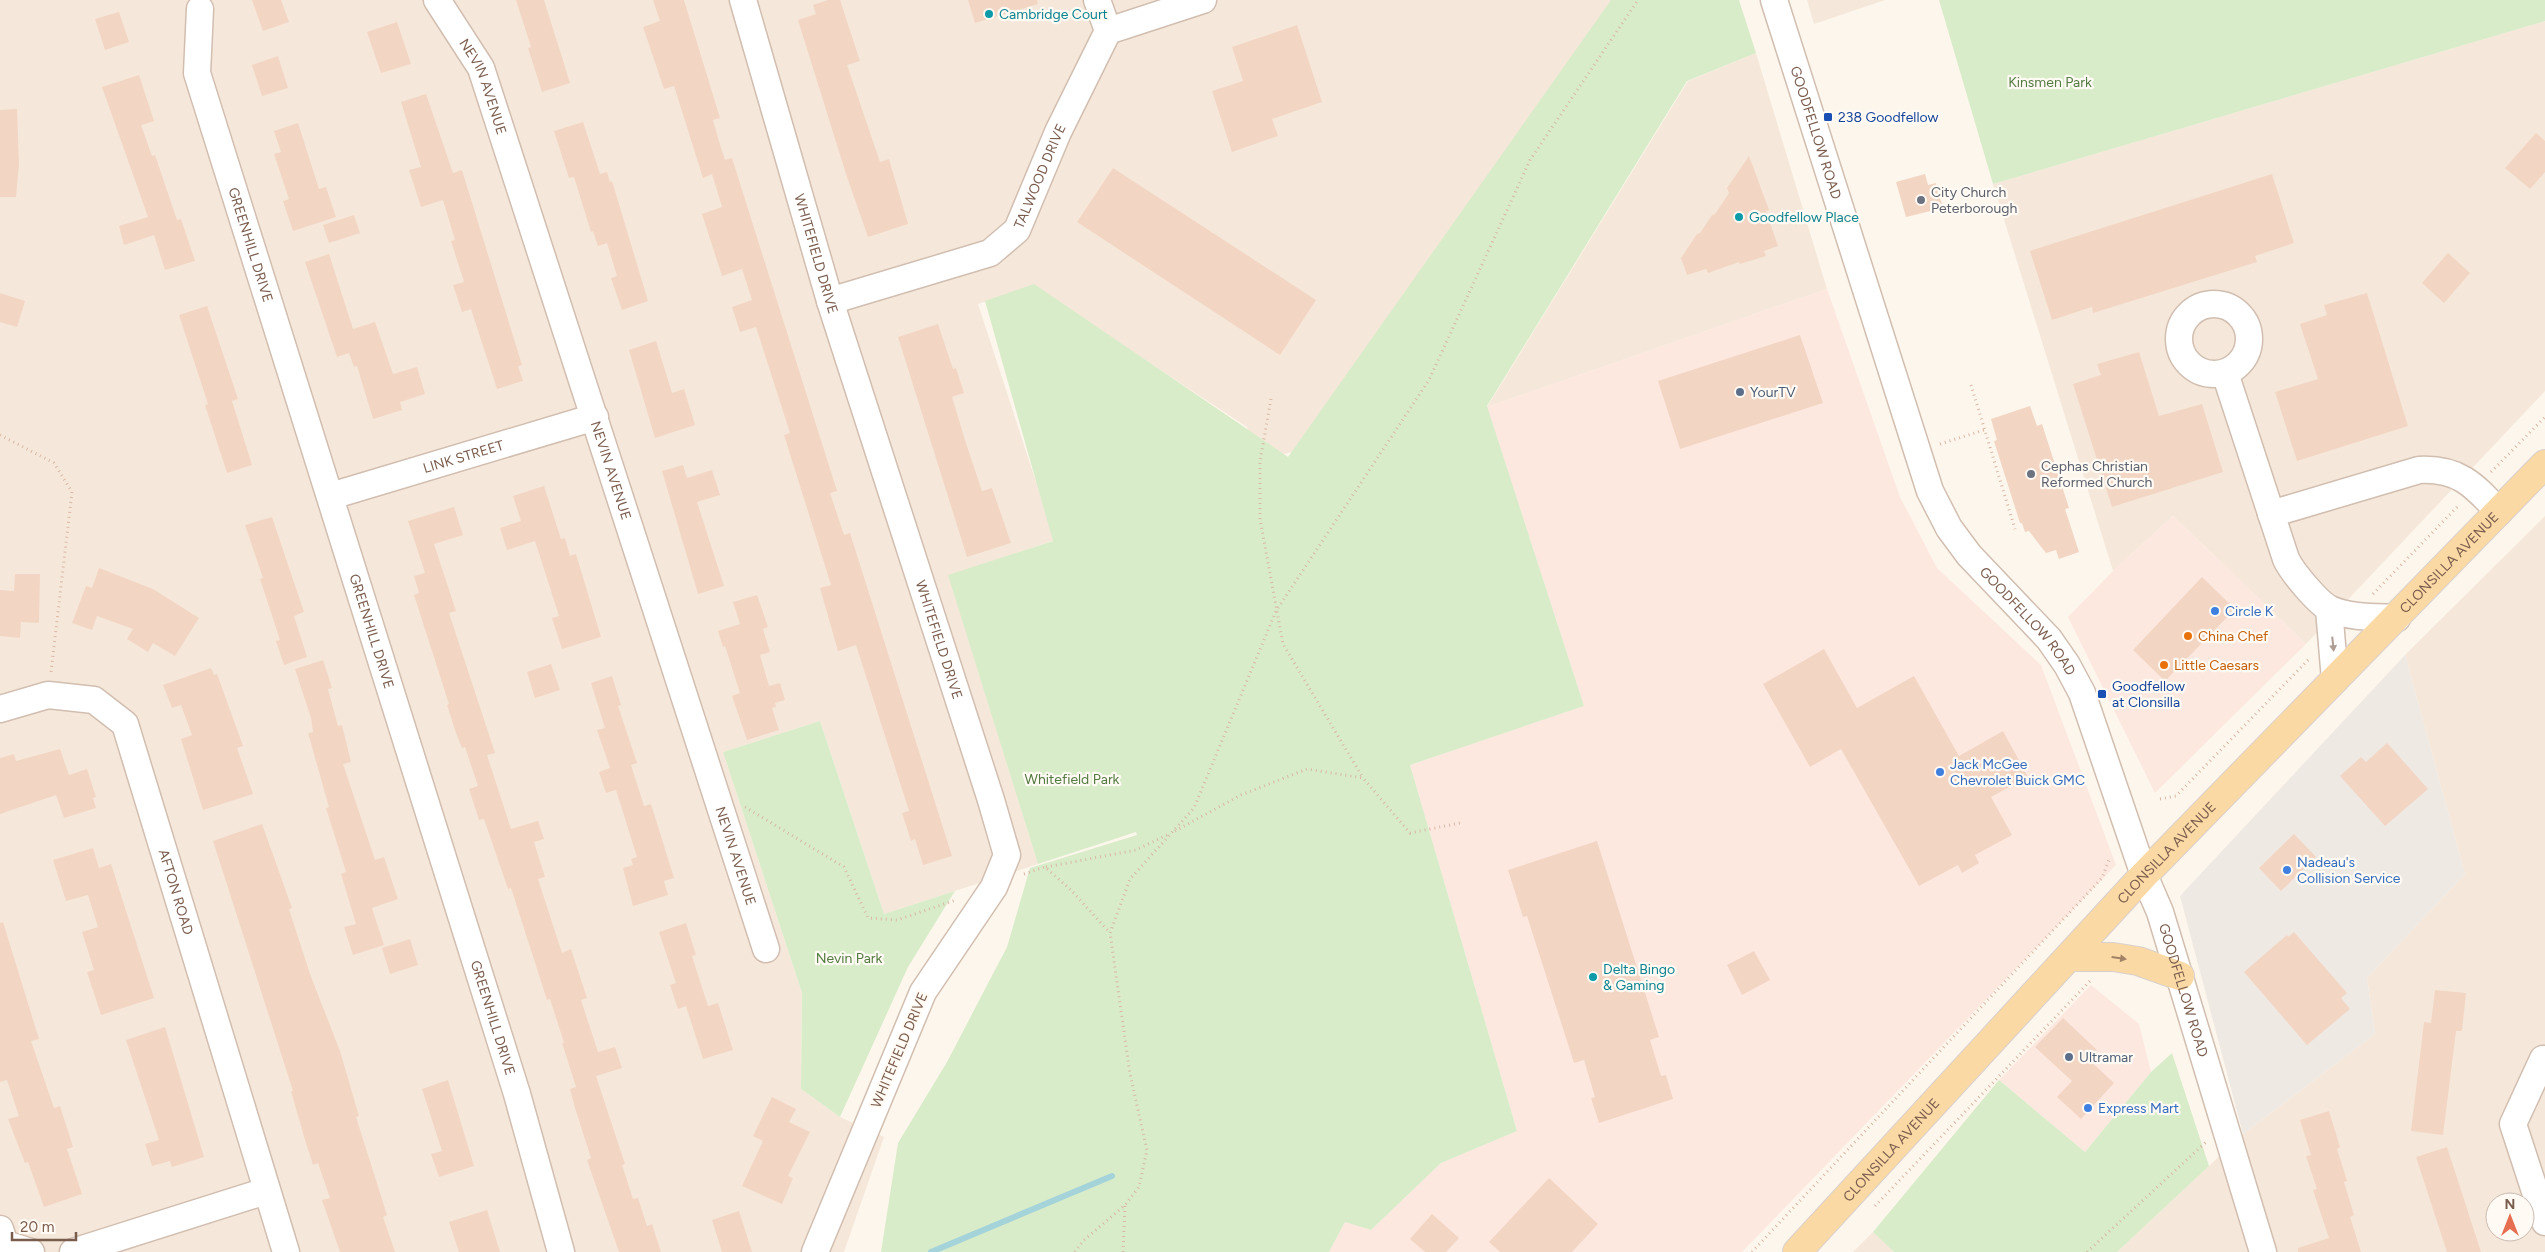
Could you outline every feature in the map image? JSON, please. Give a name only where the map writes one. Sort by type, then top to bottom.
[{"type":"main road","name":"CLONSILLA AVENUE","points":[[1797,1252],[2033,993],[2070,957],[2144,875],[2397,618],[2545,464]]},
{"type":"main road","points":[[2070,957],[2113,957],[2138,961],[2180,976]]},
{"type":"street","name":"NEVIN AVENUE","points":[[437,0],[481,68],[766,950]]},
{"type":"street","name":"WHITEFIELD DRIVE","points":[[743,0],[830,301],[1006,855],[994,887],[923,992],[815,1252]]},
{"type":"street","points":[[1097,0],[1108,31],[1203,0]]},
{"type":"street","name":"GOODFELLOW ROAD","points":[[1774,0],[1930,491],[1949,528],[1969,555],[1996,586],[2049,639],[2067,665],[2082,694],[2144,875],[2160,912],[2263,1252]]},
{"type":"street","name":"GREENHILL DRIVE","points":[[200,9],[197,72],[517,1094],[562,1252]]},
{"type":"street","name":"TALWOOD DRIVE","points":[[830,301],[990,253],[1017,230],[1058,132],[1108,31]]},
{"type":"street","points":[[2225,373],[2271,514],[2293,573],[2329,609],[2353,614],[2397,618]]},
{"type":"street","name":"LINK STREET","points":[[331,496],[595,417]]},
{"type":"street","points":[[2271,514],[2419,470],[2437,469],[2471,482],[2500,512]]},
{"type":"street","points":[[2329,609],[2334,680]]},
{"type":"street","name":"AFTON ROAD","points":[[0,708],[48,695],[94,700],[125,724],[286,1252]]},
{"type":"street","points":[[2543,1059],[2512,1124],[2545,1222]]},
{"type":"street","points":[[73,1252],[266,1190]]},
{"type":"street","points":[[0,1229],[5,1244],[31,1252]]},
{"type":"path","points":[[1075,1252],[1083,1241],[1125,1206],[1139,1187],[1147,1150],[1130,1074],[1110,933],[1130,879],[1194,808],[1276,611],[1429,380],[1530,160],[1638,0]]},
{"type":"path","points":[[1971,385],[2015,529]]},
{"type":"path","points":[[1271,399],[1260,461],[1260,519],[1283,644],[1363,778],[1410,833],[1460,823]]},
{"type":"path","points":[[1917,452],[1984,430]]},
{"type":"path","points":[[0,435],[54,463],[72,492],[48,695]]},
{"type":"path","points":[[994,887],[1022,874],[1045,867],[1136,850],[1241,795],[1307,769],[1363,778]]},
{"type":"path","points":[[712,787],[844,867],[868,918],[897,920],[957,900]]},
{"type":"path","points":[[1752,1252],[2102,878],[2110,857]]},
{"type":"path","points":[[1045,867],[1071,890],[1110,933]]},
{"type":"path","points":[[1873,1209],[2113,957]]},
{"type":"path","points":[[2087,1252],[2225,1125]]},
{"type":"path","points":[[1122,1252],[1125,1206]]},
{"type":"shaded area","points":[[0,0],[1619,0],[1334,440],[1257,462],[1247,427],[1034,287],[978,304],[1055,540],[949,576],[1038,864],[884,914],[820,721],[723,752],[802,993],[801,1089],[840,1117],[884,1137],[844,1252],[0,1252]]},
{"type":"shaded area","points":[[1807,0],[1885,0],[1814,24]]},
{"type":"shaded area","points":[[2545,21],[2545,391],[2306,644],[2173,516],[2113,571],[1993,184]]},
{"type":"shaded area","points":[[1756,53],[1827,289],[1487,407],[1688,81]]},
{"type":"shaded area","points":[[1827,289],[1900,497],[1937,568],[2041,665],[2116,865],[1742,1252],[1329,1252],[1345,1222],[1371,1230],[1441,1163],[1517,1131],[1410,765],[1584,706],[1487,407]]},
{"type":"shaded area","points":[[2173,516],[2306,644],[2155,793],[2068,617],[2113,571]]},
{"type":"shaded area","points":[[2545,516],[2545,1252],[2117,1252],[2243,1134],[2375,1034],[2367,978],[2465,874],[2405,655]]},
{"type":"shaded area","points":[[2405,655],[2465,874],[2367,978],[2375,1034],[2243,1134],[2180,896]]},
{"type":"shaded area","points":[[2091,985],[2139,1024],[2151,1072],[2085,1152],[1999,1080]]},
{"type":"shaded area","points":[[1873,1232],[1894,1252],[1853,1252]]},
{"type":"green space","name":"Whitefield Park","points":[[1611,0],[1739,0],[1756,53],[1687,81],[1487,406],[1584,706],[1410,765],[1517,1131],[1441,1163],[1371,1230],[1345,1222],[1329,1252],[881,1252],[898,1143],[947,1062],[1007,947],[1030,868],[1137,835],[1136,832],[1038,864],[948,575],[1053,541],[985,301],[1034,284],[1288,457]]},
{"type":"green space","name":"Kinsmen Park","points":[[1939,0],[2545,0],[2545,21],[1993,184]]},
{"type":"green space","name":"Nevin Park","points":[[820,721],[884,914],[955,891],[908,967],[840,1117],[801,1089],[802,993],[723,752]]},
{"type":"green space","points":[[2172,1053],[2209,1166],[2117,1252],[1894,1252],[1873,1232],[1999,1080],[2085,1152],[2151,1072]]},
{"type":"building","points":[[252,0],[281,0],[289,22],[263,31]]},
{"type":"building","points":[[516,0],[544,0],[570,83],[542,92],[528,48],[531,47]]},
{"type":"building","points":[[653,0],[684,0],[720,118],[713,120],[718,138],[725,160],[732,158],[837,491],[830,493],[844,535],[850,533],[952,856],[923,865],[915,839],[911,841],[902,813],[909,811],[856,645],[838,651],[820,588],[831,585],[784,435],[790,433],[756,327],[740,332],[732,307],[752,300],[742,269],[722,276],[702,214],[722,207],[712,174],[703,178],[674,86],[664,89],[643,27],[660,21]]},
{"type":"building","points":[[828,0],[840,0],[860,61],[847,65],[880,162],[889,159],[908,224],[868,237],[846,174],[798,20],[816,14],[813,5]]},
{"type":"building","name":"Cambridge Court","points":[[968,0],[1037,0],[1038,4],[975,23]]},
{"type":"building","points":[[119,12],[129,42],[105,50],[95,19]]},
{"type":"building","points":[[397,22],[411,64],[381,73],[367,32]]},
{"type":"building","points":[[1297,25],[1322,102],[1272,119],[1278,136],[1232,152],[1212,91],[1243,81],[1232,47]]},
{"type":"building","points":[[278,56],[288,88],[262,96],[252,65]]},
{"type":"building","points":[[139,75],[154,121],[141,125],[152,156],[155,155],[177,220],[181,219],[195,261],[165,270],[154,235],[124,245],[119,226],[148,217],[102,87]]},
{"type":"building","points":[[426,94],[453,173],[462,170],[522,365],[518,366],[523,381],[497,389],[471,309],[462,312],[453,285],[464,282],[451,241],[455,240],[443,200],[421,207],[409,170],[421,167],[401,102]]},
{"type":"building","points":[[17,109],[19,164],[16,197],[0,197],[0,110]]},
{"type":"building","points":[[583,122],[600,174],[607,172],[610,182],[612,181],[648,301],[622,310],[611,278],[617,276],[607,243],[598,246],[593,231],[591,232],[574,177],[569,178],[554,131]]},
{"type":"building","points":[[298,123],[319,189],[326,187],[336,217],[293,231],[283,201],[289,199],[274,154],[281,152],[274,131]]},
{"type":"building","points":[[2536,133],[2545,141],[2545,172],[2530,189],[2505,168]]},
{"type":"building","name":"Goodfellow Place","points":[[1749,156],[1769,210],[1766,211],[1778,246],[1764,251],[1766,256],[1740,264],[1739,262],[1708,273],[1706,269],[1687,275],[1681,258],[1729,193],[1727,188]]},
{"type":"building","points":[[1113,168],[1316,300],[1280,355],[1077,222]]},
{"type":"building","name":"City Church Peterborough","points":[[1925,174],[1928,185],[1936,183],[1943,208],[1906,217],[1896,182]]},
{"type":"building","points":[[2272,174],[2294,243],[2255,256],[2257,262],[2093,313],[2092,307],[2052,320],[2030,251]]},
{"type":"building","points":[[354,215],[360,233],[329,243],[323,225]]},
{"type":"building","points":[[2448,253],[2470,273],[2444,303],[2422,283]]},
{"type":"building","points":[[329,254],[353,329],[375,322],[393,374],[417,367],[425,394],[400,402],[402,410],[373,419],[357,366],[354,367],[349,353],[337,357],[305,262]]},
{"type":"building","points":[[0,293],[25,301],[17,327],[0,322]]},
{"type":"building","points":[[2367,293],[2408,426],[2297,461],[2275,392],[2318,379],[2300,324],[2327,315],[2324,305]]},
{"type":"building","points":[[207,306],[238,399],[232,401],[252,465],[227,473],[205,405],[208,404],[179,315]]},
{"type":"building","points":[[938,324],[953,369],[956,368],[964,393],[952,397],[982,491],[992,488],[1011,543],[967,557],[898,337]]},
{"type":"building","name":"YourTV","points":[[1800,335],[1823,403],[1680,449],[1658,381]]},
{"type":"building","points":[[656,341],[672,393],[684,389],[695,425],[655,438],[629,350]]},
{"type":"building","points":[[2139,352],[2159,416],[2202,404],[2223,472],[2112,507],[2073,384],[2101,375],[2097,364]]},
{"type":"building","name":"Cephas Christian Reformed Church","points":[[2030,406],[2037,426],[2042,424],[2069,508],[2065,509],[2079,552],[2059,559],[2056,550],[2046,553],[2029,531],[2025,532],[2022,523],[2020,523],[1994,441],[1997,440],[1991,419]]},
{"type":"building","points":[[683,465],[687,478],[712,470],[720,495],[697,502],[724,586],[698,594],[662,471]]},
{"type":"building","points":[[544,486],[561,539],[565,538],[570,556],[576,554],[601,637],[562,649],[552,618],[559,616],[535,541],[507,550],[500,528],[521,521],[513,496]]},
{"type":"building","points":[[454,507],[463,535],[434,544],[456,611],[449,613],[495,753],[487,755],[511,829],[538,821],[544,839],[534,842],[545,877],[538,879],[562,953],[571,949],[587,998],[581,1000],[598,1052],[615,1047],[622,1068],[596,1076],[625,1164],[622,1165],[633,1199],[638,1198],[647,1226],[652,1224],[661,1252],[619,1252],[587,1160],[591,1158],[570,1089],[576,1087],[562,1043],[564,1043],[550,999],[547,1000],[511,888],[508,889],[484,819],[479,820],[469,789],[478,786],[465,747],[462,748],[456,733],[447,705],[449,704],[414,595],[419,593],[414,576],[425,573],[408,521]]},
{"type":"building","points":[[272,517],[304,612],[294,616],[307,657],[284,665],[276,641],[280,640],[260,579],[263,578],[245,525]]},
{"type":"building","points":[[99,568],[153,589],[199,618],[175,656],[153,643],[148,652],[127,639],[133,629],[97,616],[92,630],[72,623],[86,586],[92,588]]},
{"type":"building","points":[[15,574],[40,574],[39,623],[21,622],[20,638],[0,636],[0,590],[14,591]]},
{"type":"building","points":[[2202,577],[2235,609],[2165,681],[2133,650]]},
{"type":"building","points":[[757,595],[768,627],[763,629],[770,652],[760,655],[769,686],[780,683],[785,700],[775,703],[776,707],[772,708],[779,730],[747,740],[732,696],[740,693],[725,646],[723,647],[718,631],[740,624],[733,602]]},
{"type":"building","name":"Jack McGee Chevrolet Buick GMC","points":[[1824,649],[1857,708],[1914,676],[1959,756],[2003,731],[2028,777],[1991,797],[2012,835],[1975,855],[1979,863],[1962,873],[1958,865],[1919,886],[1841,749],[1810,767],[1763,684]]},
{"type":"building","points":[[323,660],[332,688],[328,689],[338,726],[342,725],[351,762],[343,764],[375,860],[384,857],[398,899],[372,908],[384,945],[353,955],[344,927],[356,924],[341,874],[346,872],[326,808],[329,807],[308,733],[313,732],[311,718],[295,669]]},
{"type":"building","points":[[551,664],[560,690],[535,698],[527,672]]},
{"type":"building","points":[[211,668],[214,675],[217,674],[243,746],[237,748],[253,794],[203,810],[181,739],[192,735],[181,705],[172,708],[163,685]]},
{"type":"building","points":[[612,676],[621,705],[618,706],[637,763],[631,765],[644,806],[651,804],[674,878],[664,881],[668,895],[633,906],[623,868],[633,865],[631,859],[637,857],[616,790],[606,793],[599,772],[610,768],[597,730],[605,728],[591,683]]},
{"type":"building","points":[[2387,743],[2428,789],[2385,826],[2340,776],[2361,757],[2366,762]]},
{"type":"building","points":[[60,749],[69,775],[87,769],[96,797],[93,798],[96,808],[64,818],[56,795],[0,814],[0,758],[14,754],[16,761]]},
{"type":"building","points":[[262,824],[292,908],[289,909],[310,974],[340,1051],[359,1116],[356,1117],[387,1215],[383,1217],[395,1252],[340,1252],[322,1200],[330,1198],[318,1163],[313,1165],[291,1091],[293,1091],[213,841]]},
{"type":"building","points":[[2294,834],[2316,857],[2281,891],[2259,868]]},
{"type":"building","name":"Delta Bingo & Gaming","points":[[1597,841],[1659,1037],[1650,1040],[1661,1076],[1666,1075],[1673,1099],[1599,1123],[1591,1098],[1595,1097],[1584,1060],[1574,1063],[1527,916],[1523,917],[1508,870]]},
{"type":"building","points":[[93,848],[99,868],[111,864],[154,998],[101,1015],[87,972],[94,970],[82,932],[98,927],[88,895],[66,901],[53,860]]},
{"type":"building","points":[[3,922],[39,1039],[31,1041],[54,1108],[60,1106],[73,1147],[67,1149],[82,1194],[44,1207],[28,1162],[25,1163],[8,1119],[19,1116],[7,1080],[0,1082],[0,923]]},
{"type":"building","points":[[686,923],[696,955],[692,956],[708,1006],[718,1003],[733,1050],[703,1059],[686,1006],[678,1009],[670,985],[676,983],[659,932]]},
{"type":"building","points":[[2294,932],[2347,993],[2341,998],[2350,1009],[2307,1045],[2244,972],[2287,935],[2288,937]]},
{"type":"building","points":[[410,939],[418,965],[390,974],[382,948]]},
{"type":"building","points":[[1754,951],[1770,980],[1742,995],[1727,965]]},
{"type":"building","points":[[2435,990],[2466,993],[2462,1031],[2456,1031],[2443,1135],[2411,1131],[2424,1022],[2431,1023]]},
{"type":"building","points":[[2063,1018],[2097,1050],[2088,1059],[2114,1083],[2081,1119],[2057,1097],[2072,1081],[2035,1047]]},
{"type":"building","points":[[165,1027],[204,1157],[172,1167],[170,1161],[152,1166],[145,1144],[159,1140],[126,1040]]},
{"type":"building","points":[[448,1080],[474,1166],[439,1177],[431,1154],[442,1151],[422,1089]]},
{"type":"building","points":[[772,1097],[796,1109],[789,1122],[810,1132],[788,1176],[793,1178],[782,1204],[742,1186],[763,1141],[753,1136]]},
{"type":"building","points":[[2329,1111],[2340,1147],[2337,1149],[2347,1181],[2344,1182],[2354,1215],[2350,1217],[2361,1252],[2298,1252],[2298,1248],[2329,1238],[2313,1190],[2317,1189],[2306,1156],[2311,1155],[2300,1120]]},
{"type":"building","points":[[2447,1147],[2481,1252],[2447,1252],[2416,1157]]},
{"type":"building","points":[[1549,1178],[1598,1224],[1572,1252],[1500,1252],[1489,1242]]},
{"type":"building","points":[[487,1210],[500,1252],[459,1252],[449,1222]]},
{"type":"building","points":[[739,1211],[752,1252],[722,1252],[712,1220]]},
{"type":"building","points":[[1432,1214],[1459,1238],[1446,1252],[1425,1252],[1410,1239]]},
{"type":"waterway","points":[[931,1252],[1112,1176]]},
{"type":"place","name":"Cambridge Court","points":[[989,14]]},
{"type":"place","name":"238 Goodfellow","points":[[1828,117]]},
{"type":"place","name":"City Church Peterborough","points":[[1921,200]]},
{"type":"place","name":"Goodfellow Place","points":[[1739,217]]},
{"type":"place","name":"YourTV","points":[[1740,392]]},
{"type":"place","name":"Cephas Christian Reformed Church","points":[[2031,474]]},
{"type":"place","name":"Circle K","points":[[2215,611]]},
{"type":"place","name":"China Chef","points":[[2188,636]]},
{"type":"place","name":"Little Caesars","points":[[2164,665]]},
{"type":"place","name":"Goodfellow at Clonsilla","points":[[2102,694]]},
{"type":"place","name":"Jack McGee Chevrolet Buick GMC","points":[[1940,772]]},
{"type":"place","name":"Nadeau's Collision Service","points":[[2287,870]]},
{"type":"place","name":"Delta Bingo & Gaming","points":[[1593,977]]},
{"type":"place","name":"Ultramar","points":[[2069,1057]]},
{"type":"place","name":"Express Mart","points":[[2088,1108]]}]
